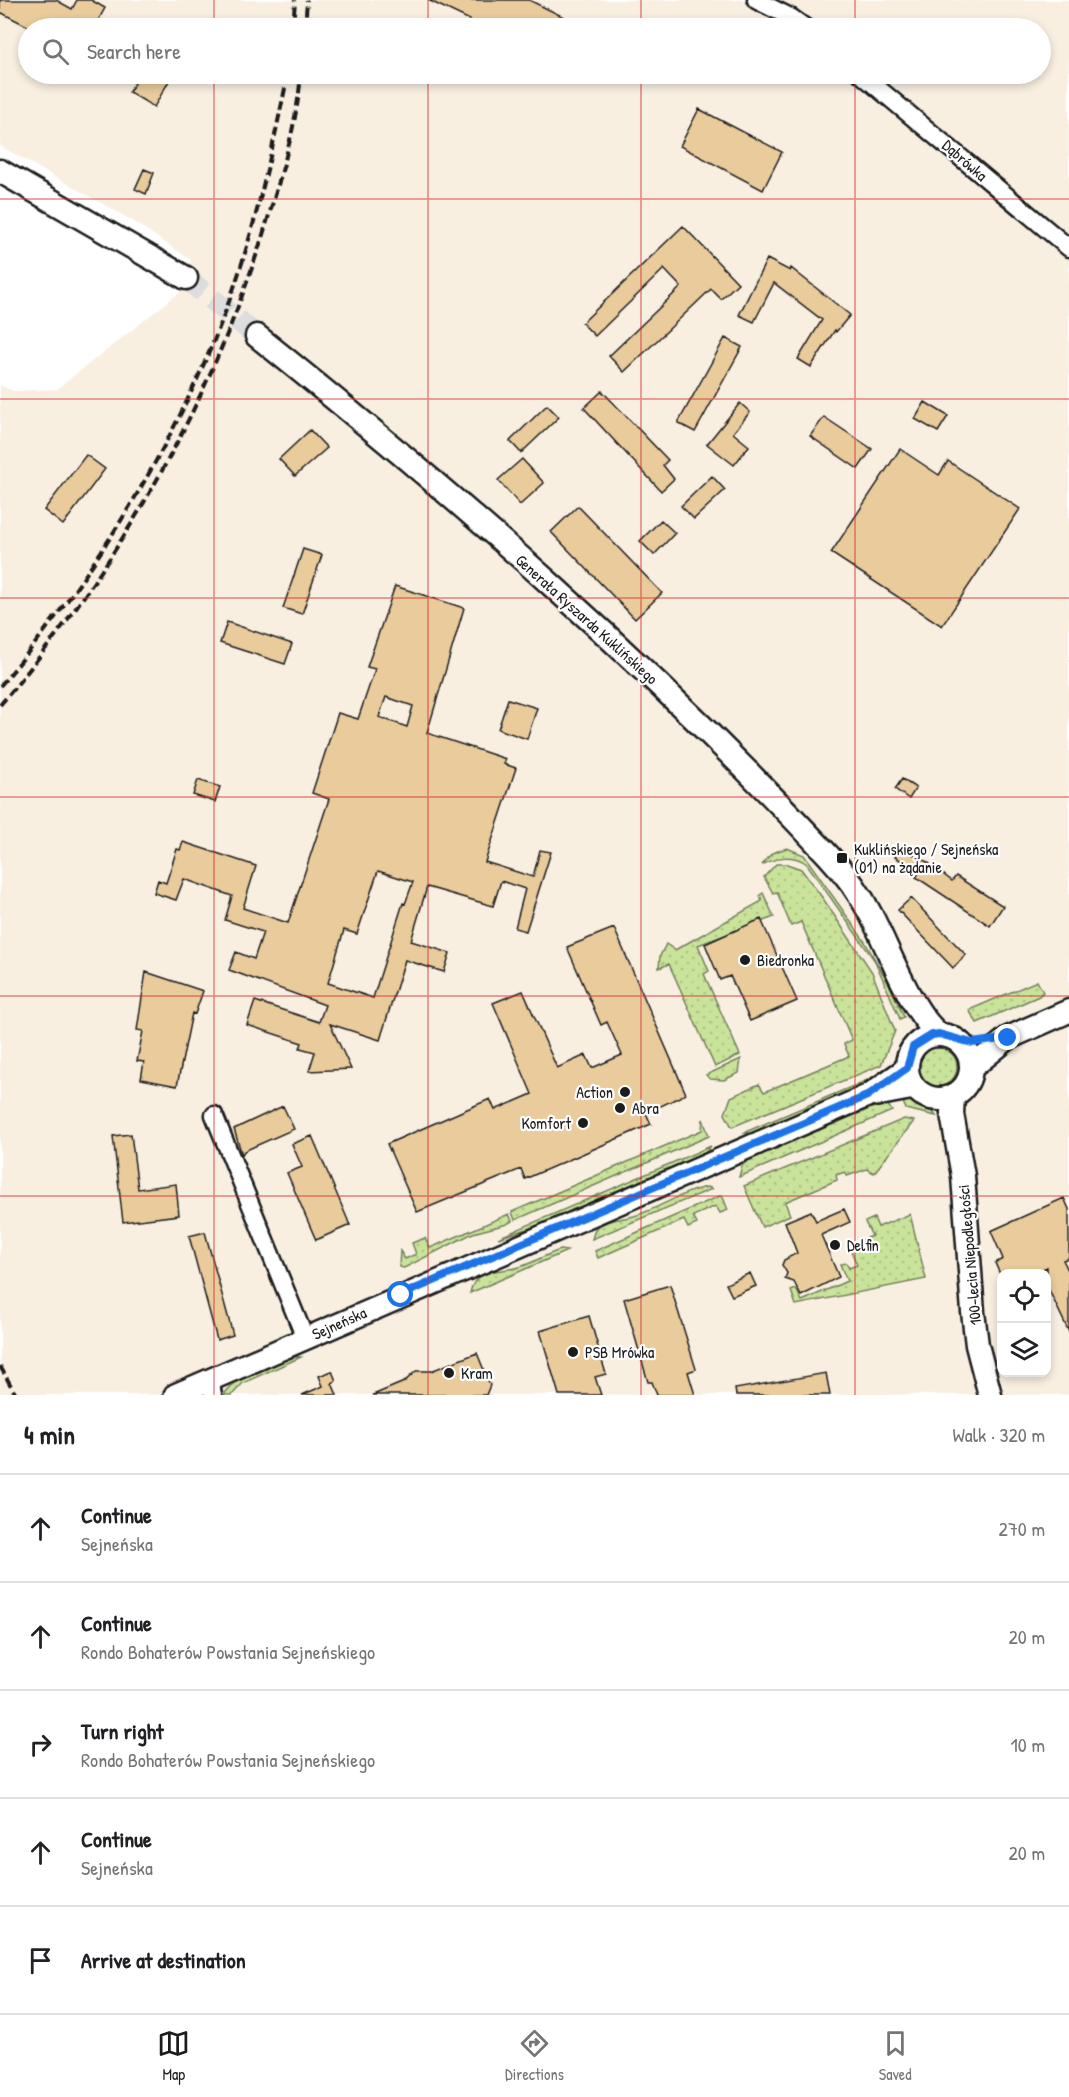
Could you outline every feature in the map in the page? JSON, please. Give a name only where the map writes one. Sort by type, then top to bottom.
[{"type":"main road","points":[[0,171],[186,278]]},
{"type":"main road","name":"Generała Ryszarda Kuklińskiego","points":[[258,336],[323,388],[528,564],[677,702],[829,856],[862,898],[921,1014],[939,1034]]},
{"type":"main road","name":"Generała Ryszarda Kuklińskiego","points":[[880,936],[914,1037],[911,1068]]},
{"type":"main road","points":[[960,1042],[969,1054],[971,1068],[968,1082],[947,1103],[926,1096],[911,1068],[926,1038],[939,1034],[960,1042],[982,1043],[1008,1038],[1069,1011]]},
{"type":"main road","points":[[971,1068],[1008,1038]]},
{"type":"main road","name":"100-lecia Niepodległości","points":[[947,1103],[963,1176],[967,1252],[977,1345],[990,1395]]},
{"type":"street","points":[[756,0],[792,18]]},
{"type":"street","name":"Dąbrówka","points":[[873,84],[1069,248]]},
{"type":"street","name":"Sejneńska","points":[[175,1395],[212,1387],[304,1338],[867,1096],[911,1068]]},
{"type":"street","points":[[214,1115],[304,1338]]},
{"type":"shaded area","points":[[0,0],[1069,0],[1069,1395],[0,1395],[0,385],[13,391],[57,389],[180,292],[191,260],[133,221],[0,146]]},
{"type":"green space","points":[[787,848],[804,855],[865,942],[889,984],[904,1017],[900,1019],[875,961],[807,864],[790,857],[778,858],[762,865],[772,853]]},
{"type":"green space","points":[[776,864],[787,864],[801,869],[824,900],[872,972],[895,1031],[881,1065],[732,1127],[725,1114],[731,1097],[759,1084],[764,1092],[849,1056],[844,1044],[852,1040],[801,922],[791,926],[777,892],[773,893],[764,877]]},
{"type":"green space","points":[[763,893],[774,917],[698,945],[709,971],[704,974],[740,1055],[715,1067],[669,964],[659,968],[660,956],[666,944],[675,950],[762,901],[760,895]]},
{"type":"green space","points":[[1037,981],[1043,992],[1039,996],[977,1023],[969,1010]]},
{"type":"green space","points":[[938,1048],[951,1054],[957,1067],[951,1080],[938,1086],[925,1080],[919,1067],[925,1054]]},
{"type":"green space","points":[[741,1059],[739,1073],[724,1080],[710,1079],[706,1075]]},
{"type":"green space","points":[[877,1076],[879,1079],[754,1133],[743,1133]]},
{"type":"green space","points":[[909,1096],[928,1104],[936,1116],[906,1109],[901,1097]]},
{"type":"green space","points":[[886,1102],[892,1111],[739,1177],[742,1166],[748,1160]]},
{"type":"green space","points":[[703,1119],[709,1136],[515,1220],[512,1212],[702,1130]]},
{"type":"green space","points":[[904,1119],[914,1121],[874,1173],[867,1169],[847,1176],[845,1172],[836,1175],[837,1180],[785,1202],[790,1215],[762,1227],[744,1186]]},
{"type":"green space","points":[[711,1146],[703,1155],[541,1225],[498,1238]]},
{"type":"green space","points":[[708,1187],[712,1189],[592,1239],[595,1229],[604,1223],[643,1213],[689,1192]]},
{"type":"green space","points":[[722,1195],[728,1210],[720,1213],[716,1206],[693,1216],[697,1224],[688,1228],[684,1220],[598,1258],[595,1251]]},
{"type":"green space","points":[[509,1214],[512,1221],[507,1224],[473,1233],[404,1268],[399,1267],[400,1251],[405,1259],[416,1254],[412,1243],[425,1238],[430,1248]]},
{"type":"green space","points":[[910,1214],[926,1279],[796,1305],[791,1291],[796,1289],[802,1301],[847,1281],[840,1264],[846,1263],[849,1268],[857,1265],[849,1246],[872,1236],[865,1222],[874,1218],[878,1227]]},
{"type":"green space","points":[[561,1250],[567,1251],[470,1293],[476,1279],[481,1275],[522,1267]]},
{"type":"green space","points":[[301,1357],[243,1383],[232,1395],[224,1395],[237,1382],[259,1369],[282,1360]]},
{"type":"building","points":[[0,0],[56,0],[72,9],[77,0],[91,0],[105,8],[100,18],[18,18],[18,21],[0,12]]},
{"type":"building","points":[[428,0],[529,0],[566,18],[466,18]]},
{"type":"building","points":[[134,84],[167,84],[154,107],[129,92]]},
{"type":"building","points":[[699,109],[782,152],[763,190],[680,146]]},
{"type":"building","points":[[144,169],[154,173],[146,194],[135,189]]},
{"type":"building","points":[[683,226],[738,283],[721,299],[711,289],[624,372],[609,356],[681,287],[664,269],[595,336],[582,323]]},
{"type":"building","points":[[767,259],[790,271],[791,268],[850,315],[836,332],[835,330],[811,367],[798,359],[822,320],[774,283],[754,322],[739,315]]},
{"type":"building","points":[[725,338],[742,347],[695,432],[678,423]]},
{"type":"building","points":[[602,391],[668,460],[663,465],[674,479],[661,491],[584,408]]},
{"type":"building","points":[[925,402],[948,416],[938,432],[915,419]]},
{"type":"building","points":[[740,403],[750,412],[733,433],[749,446],[734,465],[707,444]]},
{"type":"building","points":[[547,405],[559,417],[521,453],[510,441]]},
{"type":"building","points":[[824,417],[872,449],[858,469],[810,436]]},
{"type":"building","points":[[310,430],[327,448],[295,476],[279,459]]},
{"type":"building","points":[[900,449],[939,475],[948,461],[1020,509],[942,626],[831,553]]},
{"type":"building","points":[[86,455],[105,469],[63,525],[44,510]]},
{"type":"building","points":[[522,459],[544,483],[520,505],[498,480]]},
{"type":"building","points":[[712,476],[725,490],[694,519],[681,506]]},
{"type":"building","points":[[578,506],[662,593],[635,619],[551,532]]},
{"type":"building","points":[[661,520],[675,533],[654,555],[640,541]]},
{"type":"building","points":[[303,549],[322,555],[302,614],[283,608]]},
{"type":"building","points":[[395,586],[464,608],[427,733],[506,759],[504,764],[516,768],[485,862],[533,877],[540,850],[551,852],[526,931],[515,928],[525,889],[501,881],[493,906],[427,887],[411,941],[450,953],[444,972],[405,960],[380,1040],[330,1024],[351,1069],[309,1071],[315,1052],[300,1048],[302,1043],[247,1025],[255,1001],[319,1022],[325,1005],[229,970],[236,952],[254,959],[263,932],[225,920],[232,896],[184,879],[176,900],[154,893],[158,880],[166,883],[177,849],[180,850],[183,842],[256,866],[243,908],[288,923],[329,799],[312,793],[338,713],[358,719],[375,669],[367,667]],"holes":[[[386,697],[413,706],[407,727],[379,717]],[[378,871],[413,882],[405,904],[403,903],[373,998],[328,983],[344,930],[357,934]]]},
{"type":"building","points":[[227,622],[292,644],[285,664],[220,643]]},
{"type":"building","points":[[508,699],[537,708],[527,739],[498,729]]},
{"type":"building","points":[[902,779],[916,788],[909,799],[895,789]]},
{"type":"building","points":[[198,780],[220,787],[215,802],[193,795]]},
{"type":"building","points":[[901,847],[927,862],[952,881],[956,876],[1003,906],[990,926],[916,877],[920,872],[895,857]]},
{"type":"building","points":[[911,898],[966,955],[953,968],[898,910]]},
{"type":"building","name":"Biedronka","points":[[761,919],[797,1001],[750,1021],[730,976],[720,980],[705,944]]},
{"type":"building","points":[[614,928],[686,1094],[646,1113],[651,1124],[525,1179],[521,1169],[417,1212],[387,1144],[490,1099],[495,1110],[532,1094],[493,1003],[523,991],[557,1068],[586,1055],[592,1068],[622,1055],[607,1022],[601,1025],[567,947]]},
{"type":"building","points":[[146,972],[203,991],[195,1014],[192,1013],[177,1086],[141,1079],[144,1062],[137,1061],[143,1031],[137,1030]]},
{"type":"building","points":[[283,1106],[294,1129],[244,1151],[242,1155],[234,1129]]},
{"type":"building","points":[[131,1134],[138,1189],[176,1184],[179,1215],[123,1222],[113,1136]]},
{"type":"building","points":[[312,1136],[350,1225],[316,1240],[287,1173],[302,1167],[292,1144]]},
{"type":"building","points":[[1064,1198],[1069,1209],[1069,1258],[1063,1260],[1069,1272],[1069,1332],[1051,1294],[1051,1269],[1047,1267],[1043,1269],[998,1269],[995,1263],[1003,1259],[991,1231]]},
{"type":"building","points":[[844,1209],[850,1222],[821,1235],[839,1277],[801,1296],[794,1282],[785,1279],[787,1273],[782,1265],[784,1260],[797,1253],[785,1222],[811,1211],[816,1221]]},
{"type":"building","points":[[205,1232],[233,1335],[217,1340],[189,1236]]},
{"type":"building","points":[[750,1273],[756,1286],[732,1296],[726,1284]]},
{"type":"building","points":[[670,1285],[696,1369],[688,1372],[695,1395],[657,1395],[652,1382],[648,1382],[624,1299]]},
{"type":"building","name":"PSB Mrówka","points":[[589,1316],[606,1374],[595,1377],[601,1395],[559,1395],[540,1331]]},
{"type":"building","name":"Kram","points":[[477,1353],[490,1385],[486,1395],[373,1395],[404,1382],[416,1371],[431,1371]]},
{"type":"building","points":[[332,1371],[336,1381],[332,1383],[337,1395],[302,1395],[323,1386],[319,1376]]},
{"type":"building","points":[[826,1373],[830,1395],[736,1395],[735,1389]]},
{"type":"tunnel","points":[[186,278],[257,336]]},
{"type":"railway","points":[[294,18],[295,0]]},
{"type":"railway","points":[[306,18],[307,0]]},
{"type":"railway","points":[[0,686],[38,640],[109,540],[142,486],[199,375],[223,319],[242,263],[267,169],[286,84]]},
{"type":"railway","points":[[0,705],[86,594],[160,474],[192,412],[247,282],[284,163],[293,128],[300,84]]},
{"type":"railway","points":[[0,1366],[16,1395]]},
{"type":"place","name":"Kuklińskiego / Sejneńska (01) na żądanie","points":[[842,858]]},
{"type":"place","name":"Biedronka","points":[[745,960]]},
{"type":"place","name":"Action","points":[[625,1092]]},
{"type":"place","name":"Abra","points":[[620,1108]]},
{"type":"place","name":"Komfort","points":[[583,1123]]},
{"type":"place","name":"Delfin","points":[[835,1245]]},
{"type":"place","name":"PSB Mrówka","points":[[573,1352]]},
{"type":"place","name":"Kram","points":[[449,1373]]},
{"type":"route","points":[[401,1295],[867,1096],[907,1068],[907,1061],[913,1047],[932,1035],[939,1034],[960,1042],[972,1043],[1008,1038]]}]
